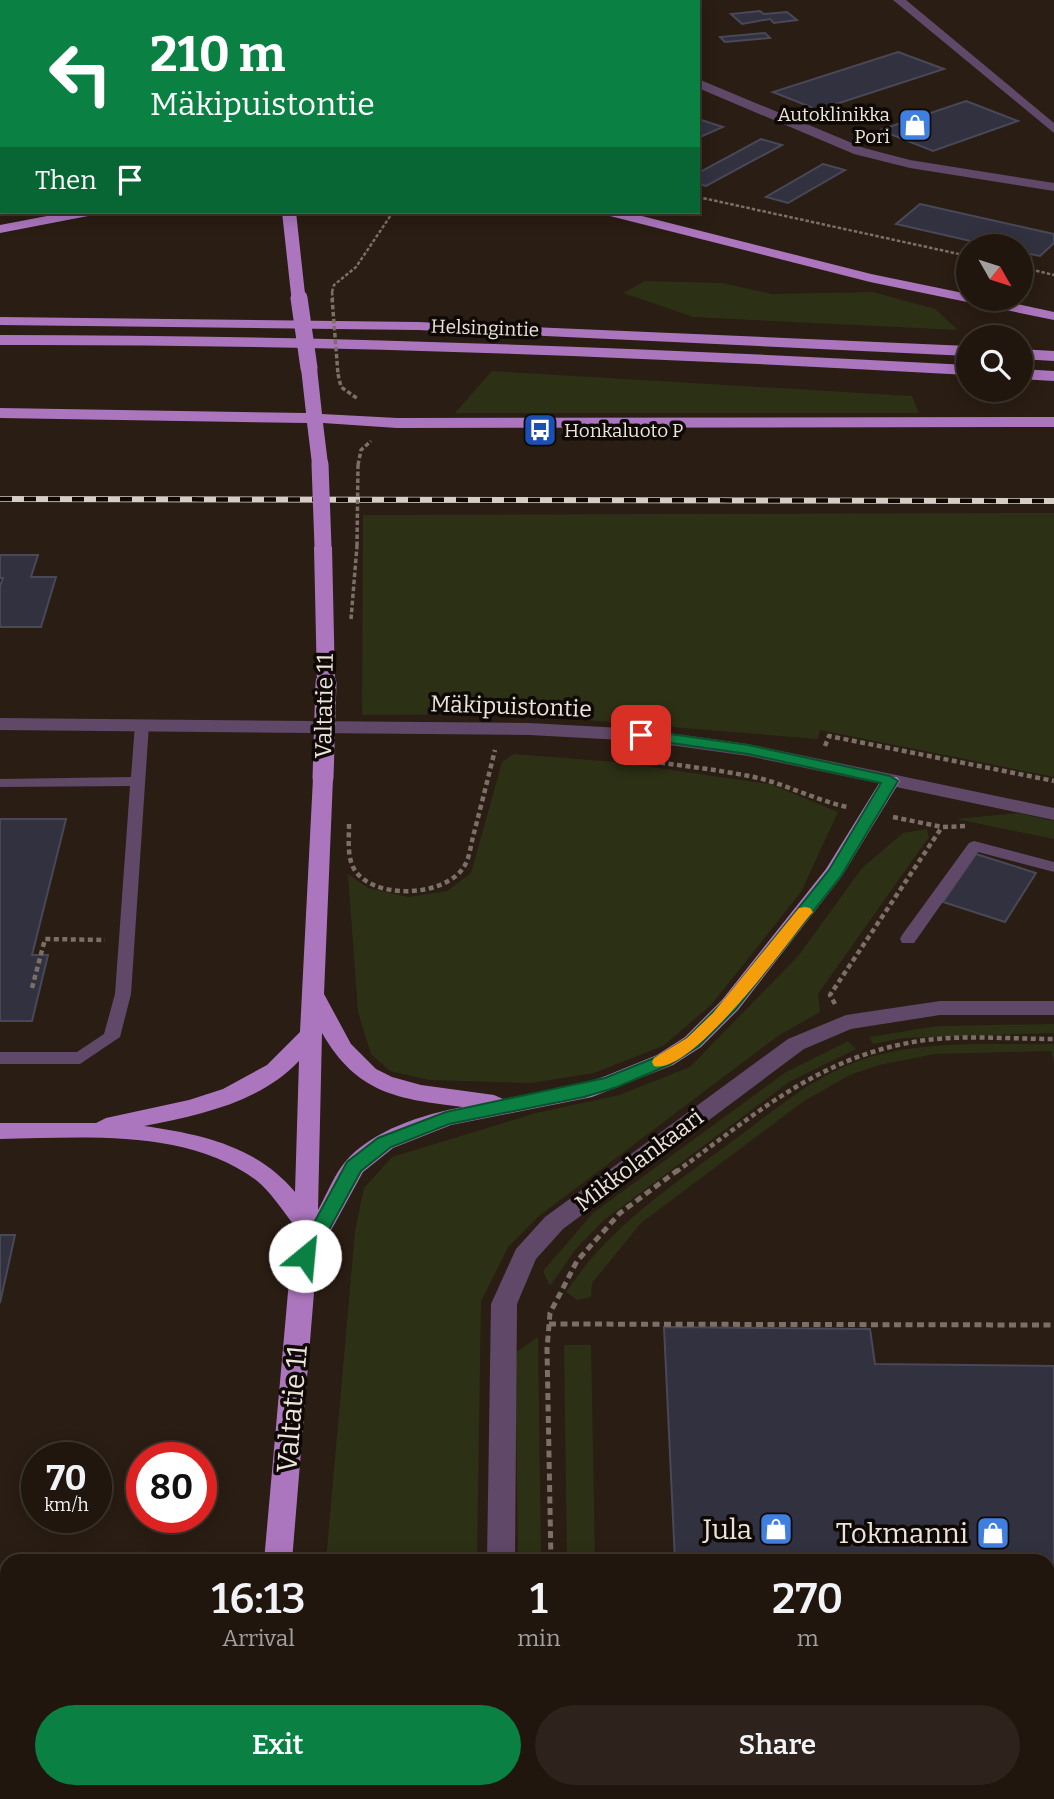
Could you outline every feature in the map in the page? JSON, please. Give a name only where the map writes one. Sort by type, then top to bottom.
[{"type":"highway","points":[[0,229],[78,214]]},
{"type":"highway","name":"Valtatie 11","points":[[289,214],[317,418],[323,547],[326,683],[311,1034]]},
{"type":"highway","points":[[619,214],[870,278],[1054,316]]},
{"type":"highway","name":"Helsingintie","points":[[0,321],[418,326],[956,350]]},
{"type":"highway","name":"Helsingintie","points":[[0,340],[424,345],[956,369]]},
{"type":"highway","points":[[1033,355],[1054,356]]},
{"type":"highway","points":[[1033,375],[1054,376]]},
{"type":"highway","points":[[0,413],[317,418],[397,423],[1054,422]]},
{"type":"highway","points":[[305,1256],[354,1167],[384,1142],[446,1118],[584,1091],[665,1060],[693,1042],[730,1005],[835,872],[890,781]]},
{"type":"highway","points":[[313,994],[355,1065],[373,1077],[413,1091],[507,1105]]},
{"type":"highway","points":[[83,1130],[198,1106],[235,1095],[271,1074],[311,1034]]},
{"type":"highway","points":[[306,1224],[311,1034]]},
{"type":"highway","points":[[0,1130],[83,1130],[180,1139],[229,1152],[265,1175],[306,1224]]},
{"type":"highway","name":"Valtatie 11","points":[[279,1554],[306,1224]]},
{"type":"street","points":[[899,0],[1054,129]]},
{"type":"street","points":[[700,84],[859,151],[910,164],[1054,187]]},
{"type":"street","name":"Mäkipuistontie","points":[[0,724],[529,729],[641,735],[748,750],[1054,814]]},
{"type":"street","name":"Mikkolankaari","points":[[501,1554],[504,1304],[525,1255],[554,1223],[796,1044],[846,1022],[940,1008],[1054,1008]]},
{"type":"lane","points":[[0,1058],[80,1058],[112,1037],[123,994],[142,724]]},
{"type":"lane","points":[[0,783],[137,781]]},
{"type":"lane","points":[[908,939],[974,846],[1054,867]]},
{"type":"path","points":[[700,197],[956,253]]},
{"type":"path","points":[[338,374],[332,292],[334,285],[356,267],[392,214]]},
{"type":"path","points":[[1033,270],[1053,274]]},
{"type":"path","points":[[357,546],[358,465]]},
{"type":"path","points":[[817,764],[829,736],[1054,781]]},
{"type":"path","points":[[349,816],[349,854],[354,870],[369,881],[397,892],[419,892],[445,883],[466,864],[495,750],[481,749]]},
{"type":"path","points":[[631,758],[754,777],[803,791],[821,801],[872,813]]},
{"type":"path","points":[[846,1022],[830,995],[942,827]]},
{"type":"path","points":[[32,988],[45,939],[127,940]]},
{"type":"path","points":[[551,1554],[550,1313],[576,1261],[620,1213],[791,1088],[831,1066],[887,1047],[929,1040],[1054,1039]]},
{"type":"path","points":[[549,1324],[1054,1325]]},
{"type":"green space","points":[[645,281],[722,283],[772,294],[873,292],[935,309],[956,330],[693,317],[623,293]]},
{"type":"green space","points":[[492,371],[912,396],[919,413],[455,413]]},
{"type":"green space","points":[[1054,513],[1054,777],[820,730],[818,739],[513,714],[362,715],[363,515]]},
{"type":"green space","points":[[514,754],[616,762],[770,784],[838,812],[801,892],[711,1005],[663,1046],[594,1073],[531,1083],[429,1080],[390,1071],[371,1054],[358,1012],[348,874],[368,888],[408,897],[447,891],[471,873],[502,762]]},
{"type":"green space","points":[[1018,813],[1054,821],[1054,839],[956,819]]},
{"type":"green space","points":[[927,829],[929,837],[818,994],[820,1012],[778,1036],[539,1216],[508,1247],[481,1301],[477,1554],[327,1554],[355,1231],[364,1188],[392,1157],[536,1113],[619,1095],[690,1067],[799,955],[862,868],[903,833]]},
{"type":"green space","points":[[1054,1024],[1054,1033],[904,1038],[873,1044],[869,1037],[938,1026]]},
{"type":"green space","points":[[848,1041],[856,1049],[789,1082],[604,1220],[575,1250],[550,1286],[543,1271],[593,1213],[786,1072]]},
{"type":"green space","points":[[964,1044],[1054,1044],[1054,1063],[1051,1051],[935,1054],[879,1065],[850,1075],[804,1101],[641,1223],[592,1283],[591,1297],[577,1300],[566,1292],[602,1247],[642,1209],[783,1103],[818,1080],[855,1062],[896,1051]]},
{"type":"green space","points":[[538,1337],[541,1554],[518,1554],[515,1353]]},
{"type":"green space","points":[[564,1345],[591,1345],[595,1554],[567,1554]]},
{"type":"building","points":[[760,11],[764,14],[787,12],[797,20],[774,23],[770,19],[742,24],[731,14]]},
{"type":"building","points":[[765,33],[770,38],[725,42],[720,37]]},
{"type":"building","points":[[898,52],[944,69],[818,110],[773,92]]},
{"type":"building","points":[[966,101],[1018,121],[933,151],[880,130]]},
{"type":"building","points":[[700,120],[723,127],[700,137]]},
{"type":"building","points":[[761,139],[782,145],[706,186],[700,184],[700,172]]},
{"type":"building","points":[[823,164],[845,170],[788,203],[766,197]]},
{"type":"building","points":[[920,204],[1054,234],[1054,243],[1040,256],[1033,255],[1033,234],[956,234],[956,238],[896,224]]},
{"type":"building","points":[[0,555],[38,555],[31,577],[56,577],[41,627],[0,627],[0,586],[3,578],[0,578]]},
{"type":"building","points":[[0,819],[66,819],[32,955],[48,955],[32,1021],[0,1021]]},
{"type":"building","points":[[976,854],[1036,873],[1005,922],[943,902]]},
{"type":"building","points":[[0,1235],[15,1235],[0,1303]]},
{"type":"building","points":[[664,1327],[870,1329],[875,1364],[1054,1366],[1054,1554],[675,1554]]},
{"type":"railway","points":[[0,499],[1054,501]]},
{"type":"slow traffic","points":[[660,1062],[693,1042],[708,1028],[730,1005],[805,912]]},
{"type":"place","name":"Autoklinikka Pori","points":[[915,125]]},
{"type":"place","name":"Honkaluoto P","points":[[540,430]]},
{"type":"place","name":"Jula","points":[[776,1529]]},
{"type":"place","name":"Tokmanni","points":[[993,1533]]},
{"type":"route","points":[[305,1256],[354,1167],[384,1142],[446,1118],[584,1091],[665,1060],[693,1042],[730,1005],[835,872],[890,781],[748,750],[641,735]]}]
